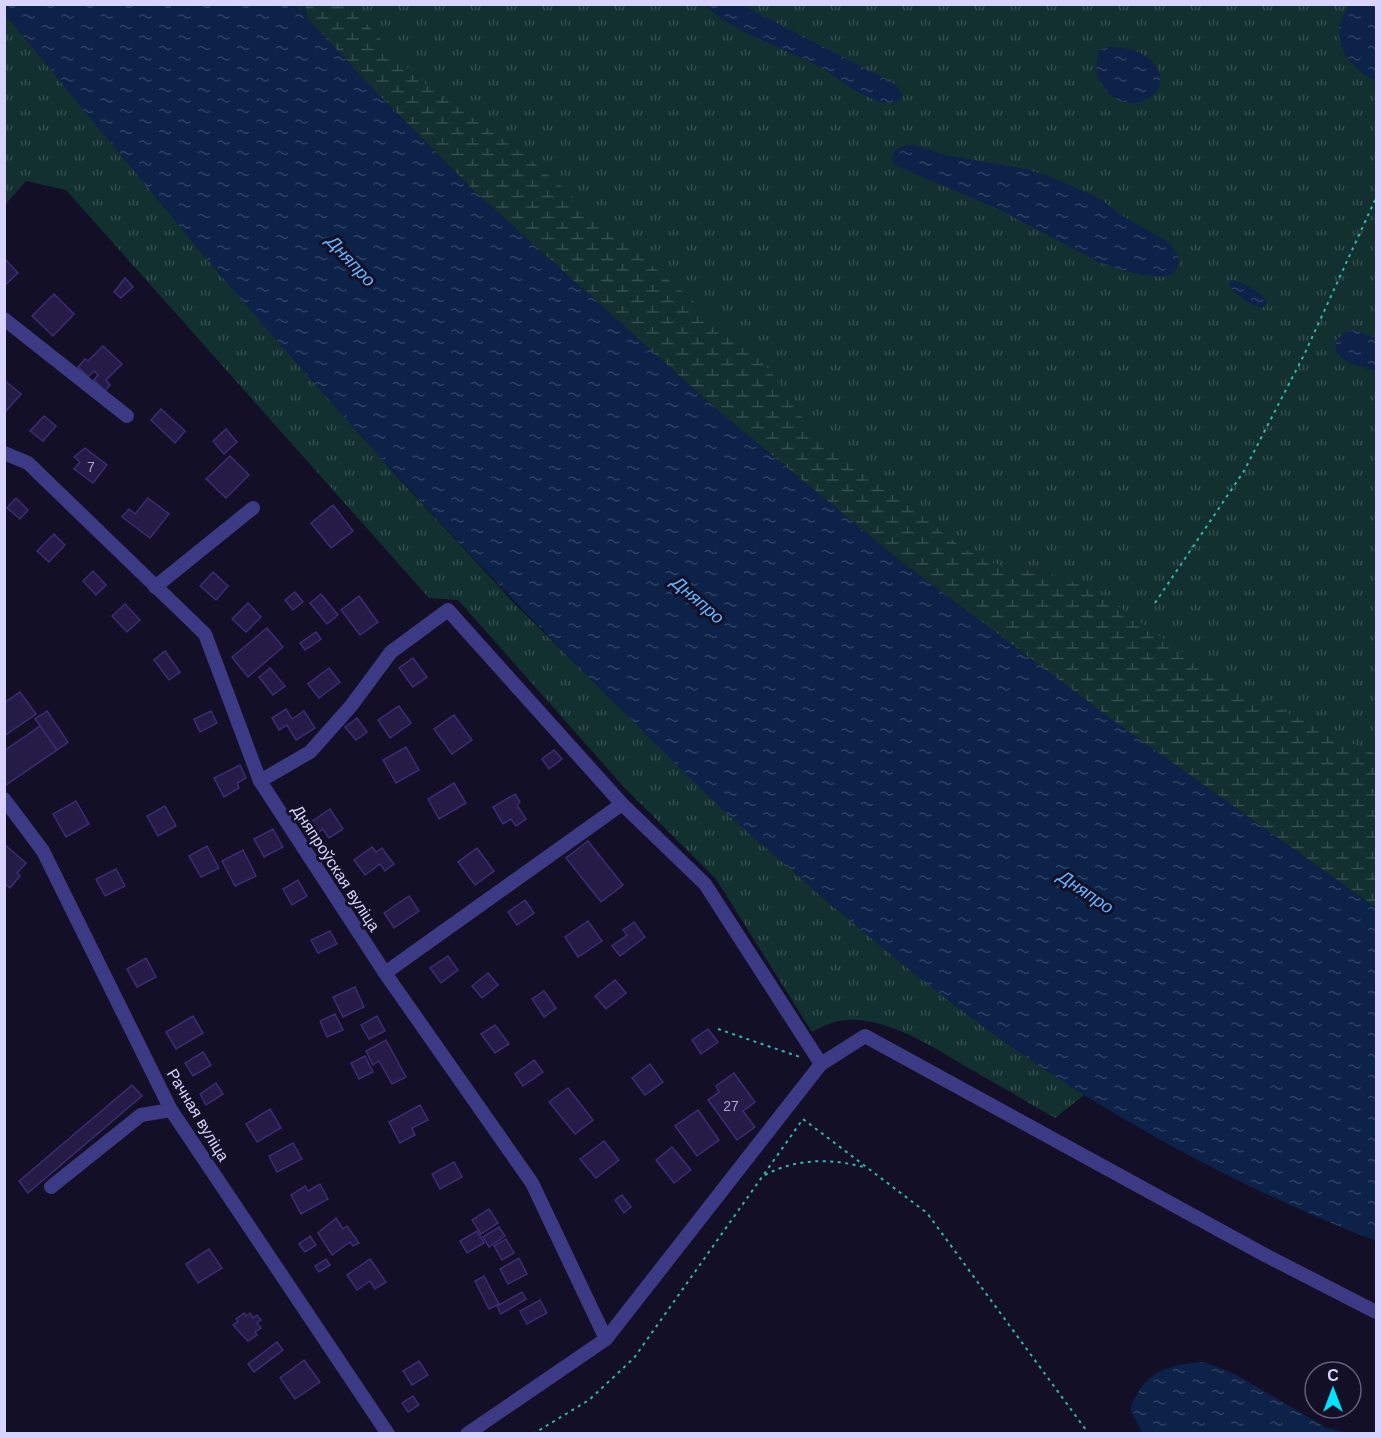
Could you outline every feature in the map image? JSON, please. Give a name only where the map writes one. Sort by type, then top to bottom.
[{"type":"street","points":[[4,319],[127,416]]},
{"type":"street","name":"Дняпроўская вуліца","points":[[4,453],[27,463],[205,634],[260,782],[385,973],[532,1183],[606,1339]]},
{"type":"street","points":[[155,587],[254,508]]},
{"type":"street","points":[[260,782],[310,752],[351,706],[391,652],[448,610],[622,804],[705,884],[821,1064]]},
{"type":"street","name":"Рачная вуліца","points":[[4,800],[43,851],[171,1110],[388,1434]]},
{"type":"street","points":[[385,973],[622,804]]},
{"type":"street","points":[[467,1434],[606,1339],[821,1064],[865,1036],[1265,1255],[1377,1312]]},
{"type":"street","points":[[51,1187],[141,1115],[171,1110]]},
{"type":"path","points":[[1155,603],[1244,471],[1304,355],[1377,198]]},
{"type":"path","points":[[718,1029],[821,1064]]},
{"type":"path","points":[[533,1434],[590,1400],[634,1358],[803,1119],[927,1213],[1089,1434]]},
{"type":"path","points":[[762,1176],[780,1167],[809,1161],[850,1163],[868,1169]]},
{"type":"green space","points":[[295,5],[1376,5],[1376,908],[1114,721],[899,560],[716,409],[378,94]]},
{"type":"green space","points":[[295,5],[350,5],[398,59],[429,87],[525,155],[763,362],[812,430],[961,547],[1005,567],[1051,574],[1104,596],[1207,670],[1294,716],[1376,754],[1376,908],[1114,721],[899,560],[716,409],[473,190],[378,94]]},
{"type":"green space","points":[[5,14],[202,253],[295,361],[401,481],[515,604],[719,806],[836,909],[992,1033],[1084,1095],[1055,1118],[928,1044],[895,1029],[862,1020],[846,1020],[828,1024],[812,1032],[716,879],[623,786],[458,600],[429,598],[66,190],[26,181],[5,205]]},
{"type":"water","name":"Дняпро","points":[[4,5],[295,5],[378,94],[473,190],[716,409],[899,560],[1114,721],[1376,908],[1376,1241],[1301,1210],[1227,1175],[1084,1095],[1008,1045],[899,962],[737,823],[570,658],[461,545],[355,429],[152,193],[5,14]]},
{"type":"water","points":[[705,5],[742,5],[888,80],[896,85],[903,96],[898,101],[888,103],[870,98],[818,66],[730,24]]},
{"type":"water","points":[[1349,5],[1376,5],[1376,81],[1362,73],[1350,62],[1342,47],[1339,27]]},
{"type":"water","points":[[1108,47],[1139,52],[1158,69],[1161,81],[1157,90],[1149,98],[1138,102],[1126,102],[1114,97],[1103,86],[1098,77],[1097,59],[1100,50]]},
{"type":"water","points":[[908,145],[950,156],[1020,168],[1046,175],[1072,186],[1102,200],[1121,215],[1168,242],[1177,252],[1179,263],[1174,273],[1163,277],[1140,275],[1101,263],[994,207],[894,165],[893,154]]},
{"type":"water","points":[[1231,280],[1252,288],[1262,295],[1267,303],[1262,308],[1244,299],[1229,285]]},
{"type":"water","points":[[1354,330],[1376,338],[1376,372],[1345,361],[1336,352],[1336,340],[1346,332]]},
{"type":"water","points":[[1204,1362],[1233,1373],[1303,1414],[1303,1420],[1313,1420],[1327,1428],[1350,1433],[1143,1433],[1130,1410],[1136,1397],[1149,1378],[1178,1365]]},
{"type":"building","points":[[4,258],[18,273],[4,286]]},
{"type":"building","points":[[125,278],[133,287],[121,298],[114,292]]},
{"type":"building","points":[[54,294],[74,314],[53,336],[32,316]]},
{"type":"building","points":[[103,346],[122,364],[106,380],[110,385],[105,391],[94,380],[98,375],[94,371],[88,377],[78,367],[85,359],[88,361]]},
{"type":"building","points":[[4,380],[21,394],[6,411],[4,410]]},
{"type":"building","points":[[161,409],[185,431],[175,443],[151,420]]},
{"type":"building","points":[[44,416],[56,426],[43,441],[30,431]]},
{"type":"building","points":[[226,429],[237,442],[224,454],[213,441]]},
{"type":"building","points":[[85,448],[107,465],[93,483],[74,469],[80,462],[74,457]]},
{"type":"building","points":[[230,456],[249,475],[226,498],[206,479]]},
{"type":"building","points":[[16,498],[28,510],[20,519],[7,508]]},
{"type":"building","points":[[148,498],[169,514],[150,538],[122,517],[129,509],[135,514]]},
{"type":"building","points":[[333,505],[353,531],[331,548],[311,523]]},
{"type":"building","points":[[54,534],[65,545],[49,562],[37,551]]},
{"type":"building","points":[[93,571],[106,585],[96,595],[83,581]]},
{"type":"building","points":[[213,572],[228,586],[216,600],[200,586]]},
{"type":"building","points":[[295,592],[303,602],[293,610],[285,600]]},
{"type":"building","points":[[321,594],[338,615],[327,624],[310,603]]},
{"type":"building","points":[[359,596],[378,622],[360,635],[341,610]]},
{"type":"building","points":[[248,603],[261,617],[246,632],[232,619]]},
{"type":"building","points":[[125,604],[140,620],[127,632],[112,616]]},
{"type":"building","points":[[267,628],[283,647],[248,677],[232,657]]},
{"type":"building","points":[[316,632],[321,639],[305,650],[300,643]]},
{"type":"building","points":[[165,651],[180,672],[169,680],[154,660]]},
{"type":"building","points":[[413,658],[427,677],[413,687],[399,668]]},
{"type":"building","points":[[270,668],[285,686],[273,695],[259,677]]},
{"type":"building","points":[[329,668],[340,682],[319,698],[308,684]]},
{"type":"building","points":[[20,692],[36,714],[4,736],[4,703]]},
{"type":"building","points":[[399,706],[411,723],[390,738],[378,720]]},
{"type":"building","points":[[286,709],[292,719],[304,711],[315,728],[296,740],[287,725],[279,730],[272,718]]},
{"type":"building","points":[[47,711],[68,742],[57,750],[35,719]]},
{"type":"building","points":[[211,711],[217,723],[200,732],[194,719]]},
{"type":"building","points":[[454,715],[472,740],[452,754],[434,729]]},
{"type":"building","points":[[357,718],[367,732],[356,740],[345,727]]},
{"type":"building","points":[[40,726],[57,750],[6,785],[4,782],[4,751]]},
{"type":"building","points":[[406,747],[419,770],[396,783],[383,760]]},
{"type":"building","points":[[554,750],[562,759],[549,769],[542,759]]},
{"type":"building","points":[[240,765],[246,778],[237,783],[239,788],[224,797],[214,778]]},
{"type":"building","points":[[454,783],[466,803],[439,819],[428,799]]},
{"type":"building","points":[[515,794],[520,802],[517,805],[526,819],[516,826],[511,819],[503,824],[493,807]]},
{"type":"building","points":[[76,801],[89,824],[66,837],[53,814]]},
{"type":"building","points":[[165,806],[176,826],[158,836],[147,816]]},
{"type":"building","points":[[330,809],[343,829],[329,838],[323,829],[319,832],[311,822]]},
{"type":"building","points":[[273,829],[283,847],[264,857],[254,839]]},
{"type":"building","points":[[588,841],[623,885],[601,902],[566,858]]},
{"type":"building","points":[[4,844],[26,863],[17,873],[20,876],[10,888],[4,883]]},
{"type":"building","points":[[207,846],[219,868],[201,877],[189,856]]},
{"type":"building","points":[[372,847],[376,852],[382,848],[394,864],[385,871],[380,864],[365,875],[354,860]]},
{"type":"building","points":[[477,848],[494,871],[475,885],[458,862]]},
{"type":"building","points":[[243,850],[256,876],[235,886],[222,861]]},
{"type":"building","points":[[116,869],[125,886],[105,896],[96,879]]},
{"type":"building","points":[[298,880],[307,896],[292,905],[283,889]]},
{"type":"building","points":[[409,896],[419,911],[394,928],[384,913]]},
{"type":"building","points":[[525,900],[534,913],[517,925],[508,912]]},
{"type":"building","points":[[588,921],[602,941],[578,957],[565,937]]},
{"type":"building","points":[[634,922],[645,937],[620,956],[612,946],[627,935],[623,930]]},
{"type":"building","points":[[330,931],[337,944],[318,953],[311,940]]},
{"type":"building","points":[[448,956],[458,970],[441,983],[430,968]]},
{"type":"building","points":[[146,958],[156,977],[137,987],[127,969]]},
{"type":"building","points":[[488,973],[498,985],[482,998],[472,986]]},
{"type":"building","points":[[615,980],[626,993],[606,1009],[595,996]]},
{"type":"building","points":[[355,987],[364,1007],[343,1017],[333,997]]},
{"type":"building","points":[[544,991],[556,1008],[544,1017],[532,999]]},
{"type":"building","points":[[335,1014],[343,1030],[327,1037],[320,1021]]},
{"type":"building","points":[[193,1016],[203,1033],[176,1049],[166,1032]]},
{"type":"building","points":[[377,1016],[385,1031],[369,1039],[361,1025]]},
{"type":"building","points":[[495,1025],[509,1044],[495,1053],[481,1034]]},
{"type":"building","points":[[708,1029],[718,1042],[701,1054],[692,1040]]},
{"type":"building","points":[[386,1040],[406,1077],[392,1084],[379,1061],[373,1065],[366,1051]]},
{"type":"building","points":[[203,1052],[211,1065],[193,1076],[185,1063]]},
{"type":"building","points":[[365,1056],[373,1072],[359,1079],[351,1063]]},
{"type":"building","points":[[534,1060],[543,1072],[523,1086],[515,1074]]},
{"type":"building","points":[[650,1064],[663,1082],[645,1095],[632,1078]]},
{"type":"building","points":[[734,1073],[755,1102],[743,1111],[755,1127],[737,1140],[708,1100],[719,1092],[716,1086]]},
{"type":"building","points":[[216,1083],[223,1094],[206,1105],[200,1094]]},
{"type":"building","points":[[132,1085],[142,1096],[28,1193],[19,1181]]},
{"type":"building","points":[[568,1088],[593,1120],[575,1134],[549,1102]]},
{"type":"building","points":[[420,1105],[428,1120],[412,1128],[415,1135],[400,1143],[389,1122]]},
{"type":"building","points":[[270,1109],[281,1128],[257,1142],[246,1124]]},
{"type":"building","points":[[698,1110],[719,1140],[697,1156],[675,1126]]},
{"type":"building","points":[[604,1141],[619,1160],[596,1178],[580,1159]]},
{"type":"building","points":[[293,1143],[302,1159],[277,1172],[269,1156]]},
{"type":"building","points":[[672,1147],[691,1170],[674,1183],[656,1160]]},
{"type":"building","points":[[454,1162],[462,1177],[440,1189],[432,1174]]},
{"type":"building","points":[[320,1184],[328,1199],[301,1214],[291,1195],[305,1186],[308,1191]]},
{"type":"building","points":[[622,1195],[631,1207],[624,1213],[615,1200]]},
{"type":"building","points":[[489,1209],[498,1223],[481,1234],[472,1220]]},
{"type":"building","points":[[336,1218],[343,1229],[347,1226],[359,1243],[353,1246],[350,1242],[332,1255],[318,1233]]},
{"type":"building","points":[[499,1227],[505,1236],[489,1247],[483,1237]]},
{"type":"building","points":[[477,1231],[484,1243],[467,1253],[460,1241]]},
{"type":"building","points":[[310,1236],[316,1245],[305,1252],[299,1244]]},
{"type":"building","points":[[506,1239],[514,1253],[502,1260],[494,1246]]},
{"type":"building","points":[[209,1249],[222,1268],[198,1283],[186,1264]]},
{"type":"building","points":[[519,1258],[527,1274],[508,1284],[500,1269]]},
{"type":"building","points":[[326,1259],[330,1265],[319,1272],[315,1266]]},
{"type":"building","points":[[370,1259],[386,1282],[375,1289],[370,1281],[357,1290],[347,1275]]},
{"type":"building","points":[[484,1276],[499,1304],[489,1309],[475,1281]]},
{"type":"building","points":[[522,1292],[526,1299],[501,1314],[497,1306]]},
{"type":"building","points":[[540,1300],[547,1313],[527,1324],[520,1311]]},
{"type":"building","points":[[244,1313],[246,1316],[250,1313],[253,1318],[257,1315],[261,1320],[257,1323],[261,1328],[255,1332],[257,1335],[248,1341],[233,1325],[238,1321],[236,1319]]},
{"type":"building","points":[[277,1342],[283,1350],[254,1372],[248,1364]]},
{"type":"building","points":[[304,1360],[320,1382],[295,1399],[280,1378]]},
{"type":"building","points":[[419,1361],[428,1375],[412,1385],[403,1371]]},
{"type":"building","points":[[413,1396],[419,1405],[408,1412],[402,1403]]},
{"type":"waterway","points":[[303,4],[307,24]]}]
